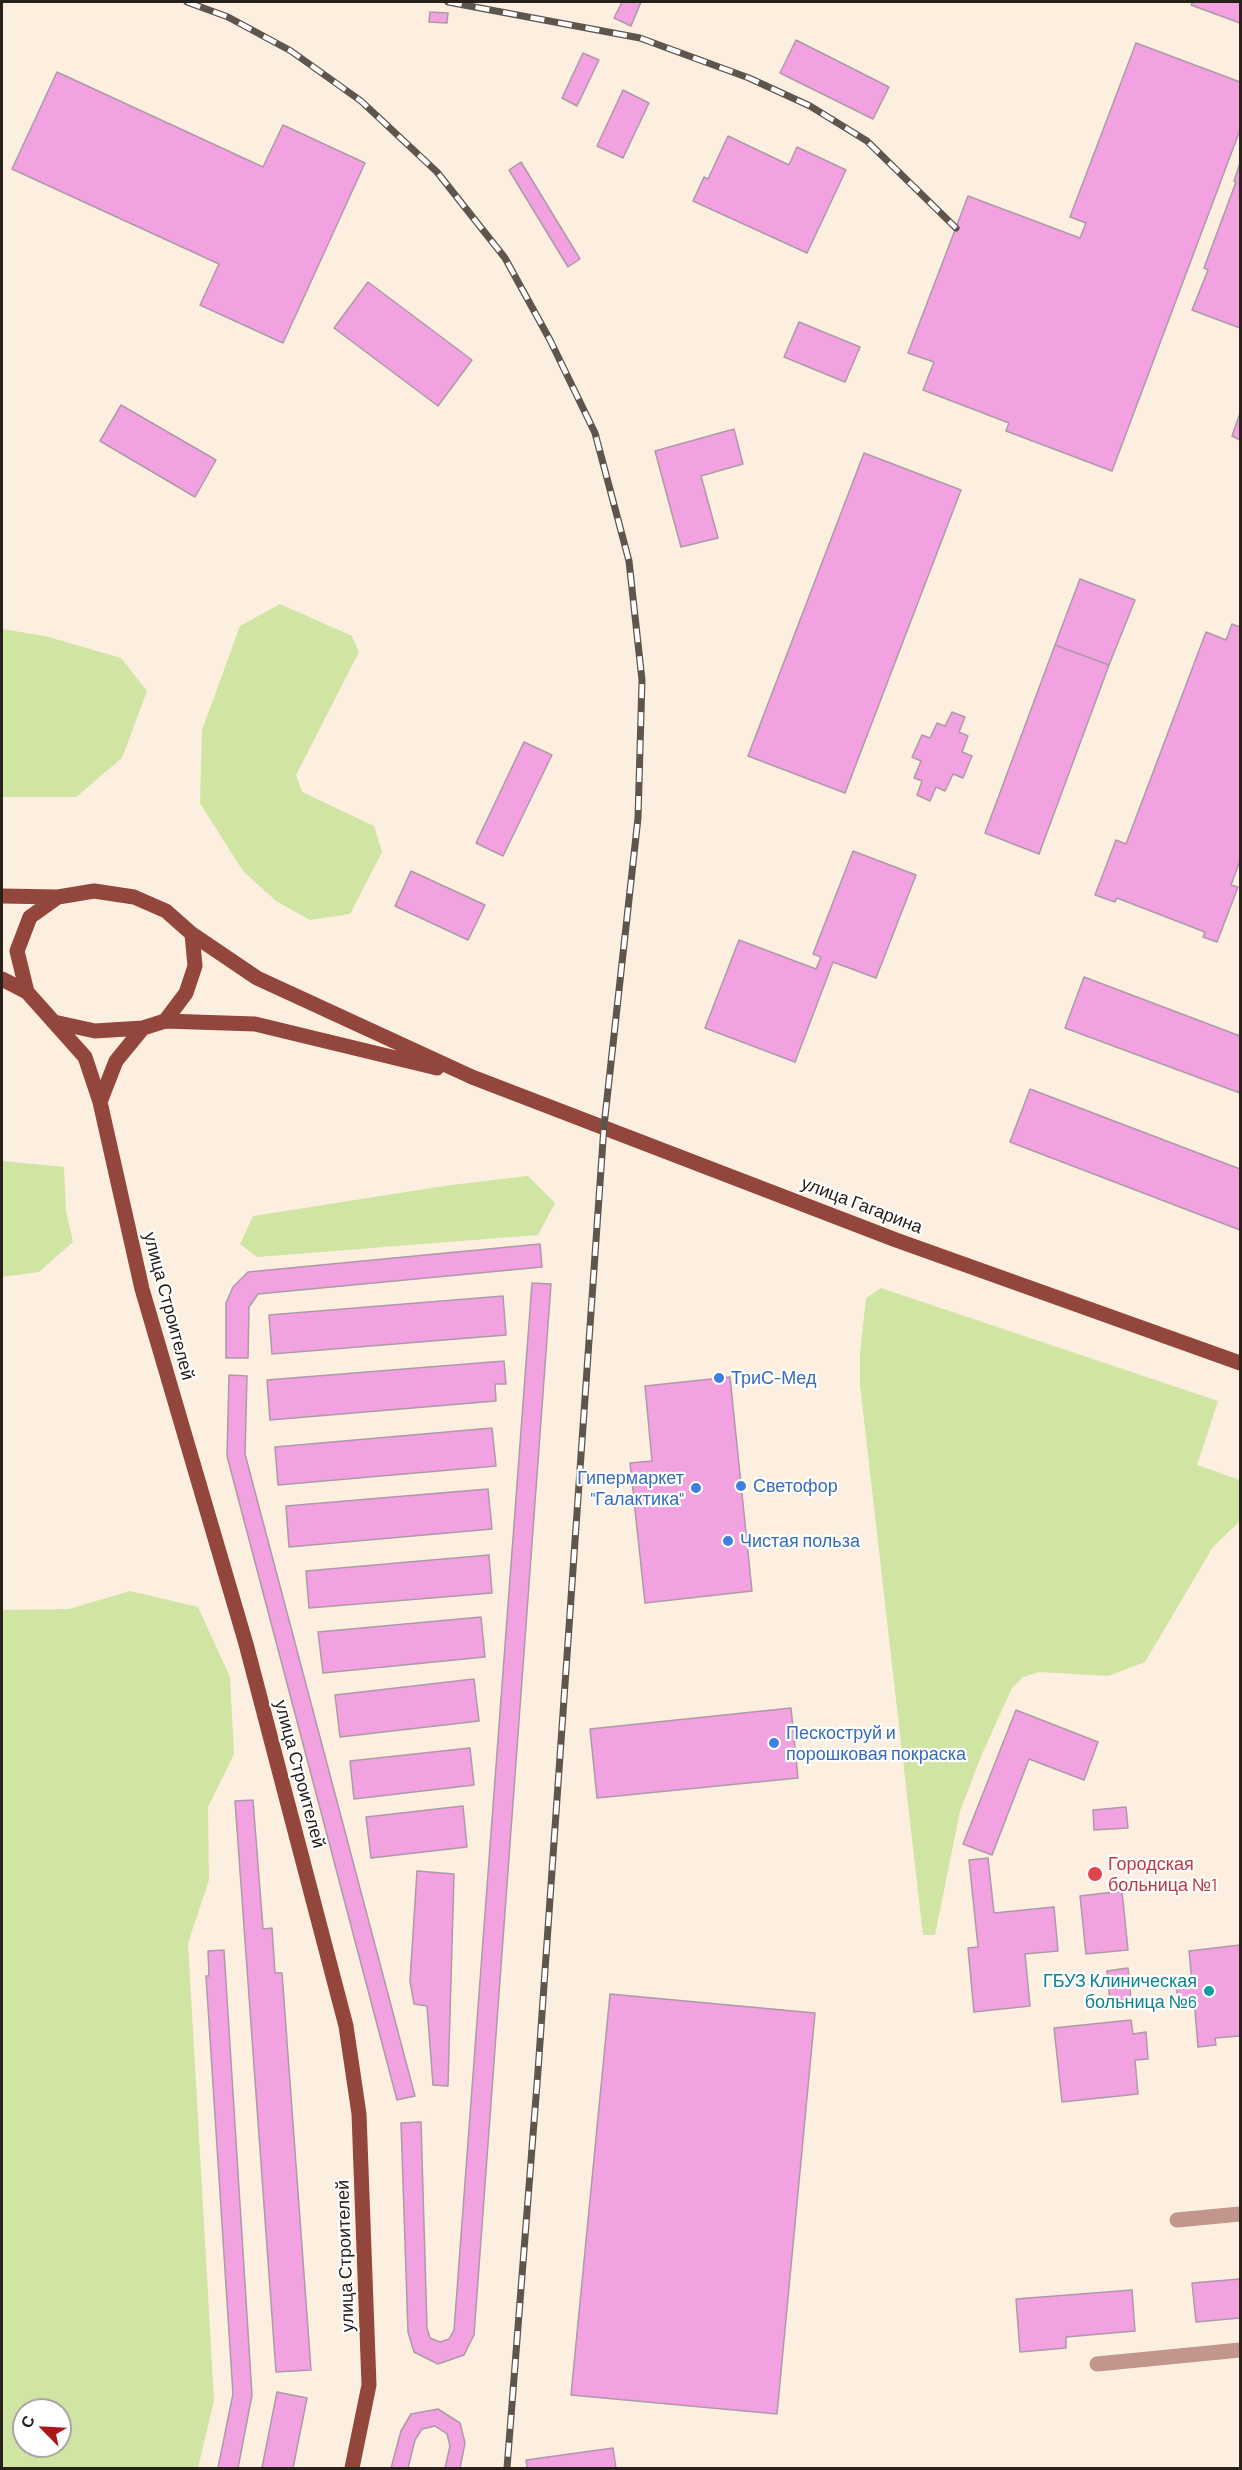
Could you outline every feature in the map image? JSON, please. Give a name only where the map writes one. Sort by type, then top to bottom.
[{"type":"main road","points":[[2,896],[58,897],[94,891],[134,897],[166,911],[192,934],[257,978],[472,1077]]},
{"type":"main road","points":[[27,992],[17,951],[30,917],[58,897]]},
{"type":"main road","points":[[165,1021],[186,993],[195,966],[192,934]]},
{"type":"main road","points":[[2,979],[27,992],[54,1022],[94,1031],[143,1028],[165,1021],[255,1024],[472,1077]]},
{"type":"main road","name":"улица Строителей","points":[[54,1022],[85,1057],[100,1102],[142,1289],[246,1644],[346,2026],[359,2114],[369,2385],[352,2469]]},
{"type":"main road","points":[[100,1102],[116,1061],[143,1028]]},
{"type":"main road","name":"улица Гагарина","points":[[472,1077],[896,1240],[1240,1363]]},
{"type":"street","points":[[1177,2220],[1240,2214]]},
{"type":"street","points":[[1097,2364],[1240,2350]]},
{"type":"green space","points":[[280,604],[352,636],[359,652],[296,775],[302,792],[374,826],[382,852],[350,914],[310,920],[276,901],[243,871],[200,803],[202,730],[240,626]]},
{"type":"green space","points":[[2,629],[45,636],[121,658],[147,691],[122,758],[76,797],[2,797]]},
{"type":"green space","points":[[2,1161],[64,1167],[66,1211],[73,1242],[39,1272],[2,1277]]},
{"type":"green space","points":[[528,1176],[555,1203],[538,1235],[257,1257],[240,1244],[253,1216],[451,1185]]},
{"type":"green space","points":[[881,1288],[1218,1401],[1197,1465],[1240,1480],[1240,1521],[1213,1547],[1145,1662],[1108,1676],[1040,1672],[1023,1677],[1012,1688],[982,1754],[960,1811],[935,1935],[923,1935],[860,1385],[860,1354],[866,1298]]},
{"type":"green space","points":[[130,1591],[198,1607],[230,1677],[234,1754],[208,1807],[209,1880],[188,1943],[214,2400],[198,2468],[2,2468],[2,1610],[69,1609]]},
{"type":"building","points":[[622,2],[641,2],[631,26],[614,18]]},
{"type":"building","points":[[1193,2],[1240,2],[1240,23],[1191,5]]},
{"type":"building","points":[[430,12],[448,13],[447,23],[429,22]]},
{"type":"building","points":[[796,40],[889,87],[873,119],[780,73]]},
{"type":"building","points":[[1136,43],[1240,82],[1240,130],[1112,471],[1006,431],[1009,423],[923,390],[934,362],[908,353],[968,196],[1080,238],[1086,223],[1070,217]]},
{"type":"building","points":[[583,53],[599,60],[577,106],[562,98]]},
{"type":"building","points":[[57,72],[263,167],[283,125],[365,163],[283,343],[200,305],[219,264],[12,169]]},
{"type":"building","points":[[623,90],[649,103],[623,158],[597,146]]},
{"type":"building","points":[[728,136],[789,165],[797,147],[846,170],[807,253],[693,201],[704,177],[708,179]]},
{"type":"building","points":[[521,162],[580,259],[568,267],[509,170]]},
{"type":"building","points":[[1240,163],[1240,328],[1192,310],[1208,270],[1204,268],[1236,182],[1234,181]]},
{"type":"building","points":[[368,282],[472,360],[438,406],[334,328]]},
{"type":"building","points":[[799,322],[860,347],[845,382],[784,357]]},
{"type":"building","points":[[121,405],[216,460],[195,497],[100,441]]},
{"type":"building","points":[[1240,413],[1240,440],[1232,436]]},
{"type":"building","points":[[734,429],[743,464],[701,476],[718,538],[681,547],[655,451]]},
{"type":"building","points":[[864,453],[961,490],[845,793],[748,756]]},
{"type":"building","points":[[1080,579],[1135,600],[1109,665],[1055,645]]},
{"type":"building","points":[[1232,624],[1240,627],[1240,861],[1231,885],[1238,887],[1217,942],[1203,937],[1205,932],[1117,898],[1115,902],[1095,895],[1116,840],[1126,844],[1206,632],[1226,640]]},
{"type":"building","points":[[1055,645],[1109,665],[1039,854],[985,833]]},
{"type":"building","points":[[952,712],[965,717],[959,732],[968,736],[962,752],[972,756],[963,778],[953,774],[945,791],[936,787],[930,801],[917,795],[922,781],[914,778],[921,761],[912,757],[922,735],[930,738],[937,723],[945,726]]},
{"type":"building","points":[[524,742],[552,755],[503,856],[476,843]]},
{"type":"building","points":[[853,851],[916,875],[876,978],[833,962],[795,1062],[705,1028],[739,940],[816,969],[821,957],[813,954]]},
{"type":"building","points":[[411,871],[485,905],[468,940],[395,906]]},
{"type":"building","points":[[1084,977],[1240,1036],[1240,1093],[1065,1028]]},
{"type":"building","points":[[1030,1089],[1240,1169],[1240,1230],[1010,1142]]},
{"type":"building","points":[[540,1244],[542,1267],[258,1294],[249,1307],[248,1358],[226,1358],[226,1303],[233,1287],[248,1272]]},
{"type":"building","points":[[532,1283],[551,1284],[474,2335],[464,2355],[438,2364],[414,2352],[408,2332],[401,2123],[421,2122],[427,2328],[430,2338],[440,2342],[449,2339],[454,2330]]},
{"type":"building","points":[[503,1296],[506,1335],[272,1354],[269,1315]]},
{"type":"building","points":[[504,1361],[506,1384],[495,1384],[496,1401],[270,1420],[267,1380]]},
{"type":"building","points":[[229,1375],[247,1376],[245,1454],[415,2096],[397,2100],[227,1456]]},
{"type":"building","points":[[730,1377],[752,1591],[645,1603],[630,1463],[652,1461],[645,1386]]},
{"type":"building","points":[[492,1428],[496,1466],[278,1485],[275,1447]]},
{"type":"building","points":[[488,1489],[492,1529],[289,1547],[286,1506]]},
{"type":"building","points":[[489,1555],[492,1593],[309,1608],[306,1571]]},
{"type":"building","points":[[481,1617],[485,1657],[323,1673],[318,1632]]},
{"type":"building","points":[[474,1679],[479,1721],[340,1737],[335,1695]]},
{"type":"building","points":[[791,1708],[798,1778],[597,1798],[590,1729]]},
{"type":"building","points":[[1016,1710],[1098,1742],[1084,1780],[1029,1759],[992,1855],[963,1844]]},
{"type":"building","points":[[470,1748],[474,1785],[354,1799],[350,1761]]},
{"type":"building","points":[[253,1800],[263,1929],[272,1928],[275,1973],[282,1973],[311,2370],[276,2372],[235,1801]]},
{"type":"building","points":[[463,1806],[467,1847],[371,1858],[366,1817]]},
{"type":"building","points":[[1126,1807],[1128,1828],[1094,1830],[1093,1810]]},
{"type":"building","points":[[988,1858],[994,1913],[1054,1907],[1058,1951],[1025,1954],[1030,2006],[974,2012],[968,1948],[978,1947],[969,1860]]},
{"type":"building","points":[[417,1871],[454,1874],[448,2086],[433,2085],[427,2006],[414,2004],[410,1981]]},
{"type":"building","points":[[1122,1891],[1128,1950],[1086,1954],[1080,1896]]},
{"type":"building","name":"ГБУЗ Клиническая больница №6","points":[[1240,1945],[1240,2036],[1215,2038],[1216,2045],[1198,2047],[1194,1999],[1178,2001],[1176,1984],[1192,1982],[1189,1951]]},
{"type":"building","points":[[224,1950],[252,2395],[238,2468],[218,2468],[233,2394],[206,1976],[209,1976],[208,1951]]},
{"type":"building","points":[[1128,1968],[1131,1999],[1110,2002],[1107,1971]]},
{"type":"building","points":[[610,1994],[815,2013],[777,2414],[571,2395]]},
{"type":"building","points":[[1131,2020],[1133,2034],[1146,2032],[1148,2059],[1135,2060],[1138,2094],[1062,2102],[1054,2028]]},
{"type":"building","points":[[1240,2279],[1240,2318],[1196,2322],[1192,2283]]},
{"type":"building","points":[[1132,2290],[1135,2331],[1066,2337],[1066,2348],[1020,2352],[1016,2299]]},
{"type":"building","points":[[277,2392],[307,2398],[293,2468],[262,2468]]},
{"type":"building","points":[[438,2409],[460,2423],[465,2443],[460,2468],[445,2468],[450,2446],[447,2434],[435,2426],[422,2429],[415,2440],[408,2468],[391,2468],[401,2431],[411,2414]]},
{"type":"building","points":[[613,2448],[616,2468],[527,2468],[526,2460]]},
{"type":"railway","points":[[187,2],[228,17],[291,51],[361,101],[437,172],[505,258],[550,340],[595,433],[629,561],[642,680],[638,818],[604,1126],[538,2071],[507,2468]]},
{"type":"railway","points":[[448,2],[640,38],[749,78],[810,106],[867,141],[956,228]]},
{"type":"place","name":"ТриС-Мед","points":[[719,1378]]},
{"type":"place","name":"Светофор","points":[[741,1486]]},
{"type":"place","name":"Гипермаркет \"Галактика\"","points":[[696,1488]]},
{"type":"place","name":"Чистая польза","points":[[728,1541]]},
{"type":"place","name":"Пескоструй и порошковая покраска","points":[[774,1743]]},
{"type":"place","name":"Городская больница №1","points":[[1095,1874]]},
{"type":"place","name":"ГБУЗ Клиническая больница №6","points":[[1209,1991]]}]
